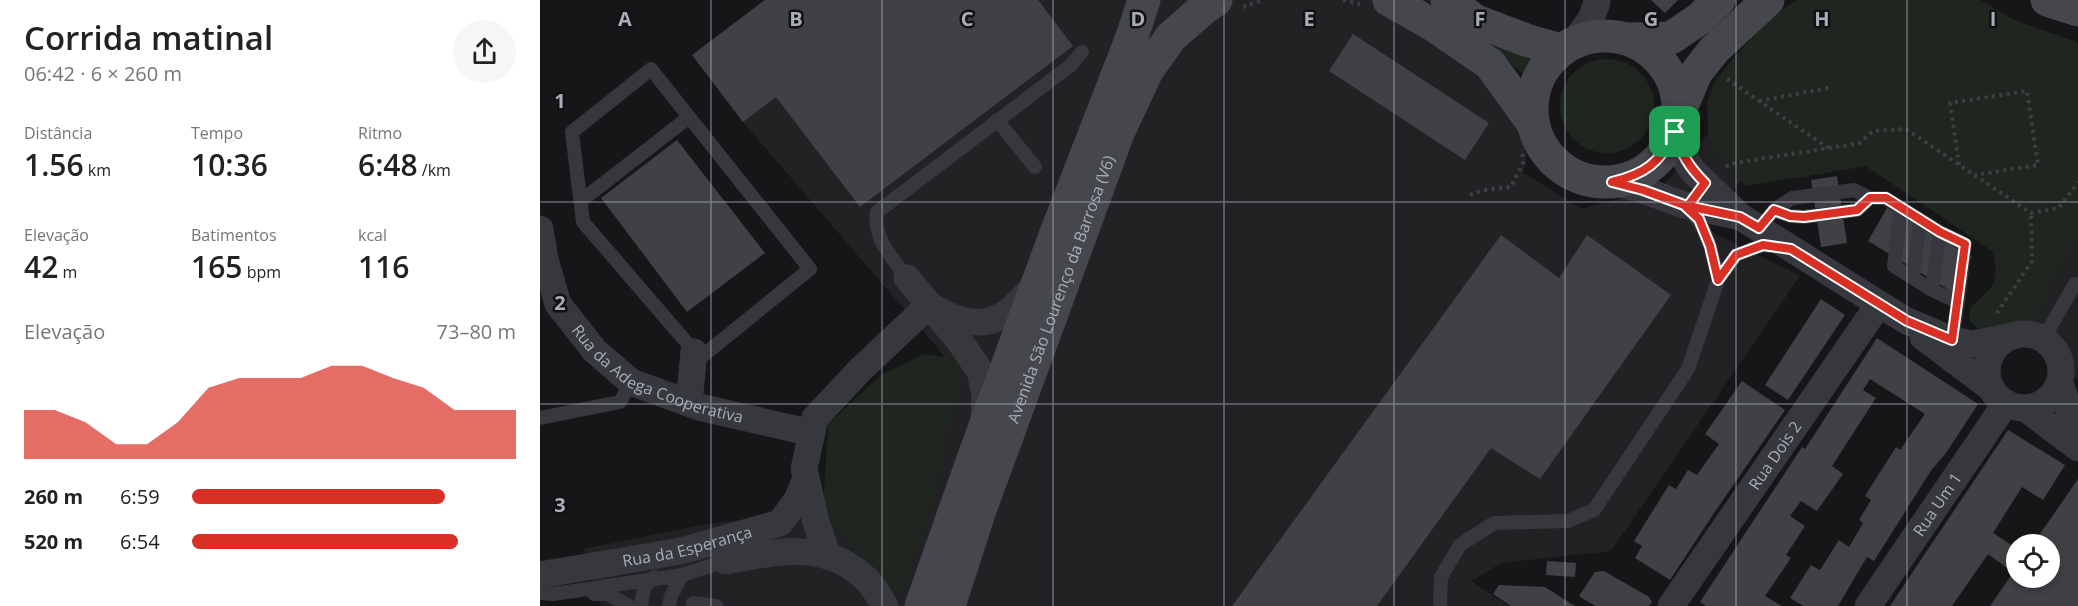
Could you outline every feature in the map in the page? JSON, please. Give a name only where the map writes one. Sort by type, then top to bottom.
[{"type":"main road","name":"Avenida São Lourenço da Barrosa (V6)","points":[[921,606],[984,428],[1144,0]]},
{"type":"main road","name":"Avenida São Lourenço da Barrosa (V6)","points":[[949,606],[980,510],[1118,132],[1147,71],[1172,36],[1216,0]]},
{"type":"main road","points":[[1447,0],[1476,21],[1567,46]]},
{"type":"main road","points":[[1526,133],[1536,82],[1546,64],[1567,46],[1595,36],[1671,38],[1699,20],[1719,0]]},
{"type":"main road","points":[[1378,3],[1433,25],[1490,64],[1505,82],[1526,133],[1536,137],[1544,151],[1558,166],[1576,177],[1597,182],[1612,182],[1633,177],[1651,166],[1665,151],[1696,73],[1714,50],[1768,0]]},
{"type":"main road","points":[[2047,0],[2078,10]]},
{"type":"main road","points":[[1624,38],[1650,51],[1667,69],[1677,92],[1677,124]]},
{"type":"street","points":[[1567,46],[1591,19],[1597,1]]},
{"type":"street","points":[[1597,1],[1605,20],[1624,38]]},
{"type":"street","points":[[1677,124],[1682,155],[1705,183],[1758,219],[1791,249],[1907,321],[1952,340],[1974,344],[2021,334],[2044,338],[2060,359],[2060,382],[2072,421],[2078,431]]},
{"type":"street","points":[[1612,182],[1643,190],[1684,205],[1758,219]]},
{"type":"street","name":"Rua da Adega Cooperativa","points":[[540,229],[545,259],[558,304],[595,351],[632,382],[689,403],[812,433]]},
{"type":"street","points":[[907,278],[980,371],[985,395],[984,428]]},
{"type":"street","points":[[929,305],[942,313],[966,322],[987,321],[1005,314],[1038,282]]},
{"type":"street","points":[[1879,304],[2008,400],[2078,448]]},
{"type":"street","name":"Rua Dois 2","points":[[1676,604],[1879,304]]},
{"type":"street","points":[[827,554],[816,522],[804,469],[815,418],[860,370],[929,305]]},
{"type":"street","points":[[2013,336],[1997,346],[1990,356],[1988,366],[1988,380],[2008,400],[2042,404],[2052,395],[2060,382]]},
{"type":"street","points":[[689,403],[694,352]]},
{"type":"street","name":"Rua Um 1","points":[[1868,606],[2008,400]]},
{"type":"street","name":"Rua da Esperança","points":[[544,588],[681,563],[780,524],[797,500],[806,478]]},
{"type":"street","points":[[725,561],[781,551],[827,554],[850,565],[868,581],[885,606]]},
{"type":"lane","points":[[907,278],[879,239],[875,223],[877,212],[1071,65],[1082,52]]},
{"type":"lane","points":[[651,69],[689,117],[810,269],[700,358],[583,222],[572,132],[651,69]]},
{"type":"lane","points":[[581,201],[689,117]]},
{"type":"lane","points":[[997,120],[1035,166]]},
{"type":"lane","points":[[1758,219],[1792,198],[1854,190],[1870,198],[1886,198],[1940,232],[1965,244],[1952,340]]},
{"type":"lane","points":[[1758,219],[1804,217],[1857,210],[1870,198]]},
{"type":"lane","points":[[1684,205],[1699,219],[1710,246],[1718,280]]},
{"type":"lane","points":[[1901,208],[1893,266],[1932,290],[1958,302]]},
{"type":"lane","points":[[1913,278],[1920,220]]},
{"type":"lane","points":[[1932,290],[1940,232]]},
{"type":"lane","points":[[1440,606],[1441,577],[1460,545],[1494,523],[1568,521],[1594,510],[1688,369],[1718,280],[1736,255],[1763,245],[1791,249]]},
{"type":"lane","points":[[2044,338],[2075,284],[2078,286]]},
{"type":"lane","points":[[540,418],[620,402],[632,382]]},
{"type":"lane","points":[[641,606],[644,587],[652,579],[681,563],[725,561]]},
{"type":"lane","points":[[544,588],[652,579],[681,563]]},
{"type":"lane","points":[[669,606],[681,563]]},
{"type":"lane","points":[[544,588],[608,594],[629,606]]},
{"type":"lane","points":[[693,606],[693,603],[716,606]]},
{"type":"path","points":[[1343,0],[1378,3]]},
{"type":"path","points":[[1704,64],[1829,148]]},
{"type":"path","points":[[1759,101],[1833,87]]},
{"type":"path","points":[[1959,165],[1950,103],[2027,91],[2038,165],[1974,175]]},
{"type":"path","points":[[1705,183],[1730,164],[1860,143],[1873,131],[1906,129],[2031,213],[2059,208],[2078,182]]},
{"type":"path","points":[[1470,195],[1484,190],[1511,187],[1523,163],[1526,133]]},
{"type":"path","points":[[1986,342],[1997,313],[2032,261],[2031,213]]},
{"type":"shaded area","points":[[765,0],[1389,0],[1505,82],[1527,155],[1523,173],[1582,209],[1632,195],[1653,197],[1709,133],[1715,81],[1735,56],[1797,0],[1980,0],[2012,19],[2078,43],[2078,381],[2071,373],[2063,337],[2036,321],[2015,325],[1969,320],[1970,308],[1993,287],[1997,267],[1992,251],[1866,166],[1797,178],[1746,176],[1699,226],[1800,276],[1611,551],[1501,563],[1471,581],[1508,606],[601,606],[584,549],[701,525],[816,510],[959,380],[941,352],[743,122],[692,55]]},
{"type":"shaded area","points":[[1426,0],[1436,0],[1537,55],[1528,78],[1465,26]]},
{"type":"shaded area","points":[[1797,0],[1980,0],[2012,19],[2078,43],[2078,238],[2056,274],[2036,321],[1979,329],[1969,320],[1970,308],[1989,289],[1995,278],[1996,270],[1992,251],[1866,166],[1746,186],[1716,154],[1708,135],[1707,102],[1715,81],[1772,16]]},
{"type":"shaded area","points":[[1607,59],[1625,63],[1640,73],[1650,88],[1654,106],[1650,124],[1640,139],[1625,149],[1607,153],[1589,149],[1574,139],[1564,124],[1560,106],[1564,88],[1574,73],[1589,63]]},
{"type":"shaded area","points":[[924,354],[964,360],[933,499],[902,592],[884,585],[823,511],[828,424],[881,375]]},
{"type":"building","points":[[765,0],[1038,0],[1073,46],[860,207],[776,97],[743,122],[692,55]]},
{"type":"building","points":[[1651,0],[1678,0],[1665,13]]},
{"type":"building","points":[[1353,34],[1489,123],[1465,160],[1329,71]]},
{"type":"building","points":[[677,140],[765,253],[687,312],[601,198]]},
{"type":"building","points":[[1837,176],[1847,243],[1821,247],[1811,180]]},
{"type":"building","points":[[1887,208],[1972,257],[1954,293],[1868,241]]},
{"type":"building","points":[[1501,235],[1559,278],[1587,235],[1671,295],[1540,479],[1491,448],[1377,606],[1232,606]]},
{"type":"building","points":[[1821,299],[1845,315],[1788,400],[1765,385]]},
{"type":"building","points":[[1877,338],[1978,404],[1946,453],[1932,469],[1874,561],[1867,557],[1838,606],[1803,606],[1790,598],[1811,565],[1820,570],[1839,540],[1849,547],[1863,523],[1859,520],[1871,500],[1865,496],[1896,447],[1900,450],[1925,414],[1870,379],[1863,390],[1876,398],[1832,466],[1843,474],[1817,511],[1801,501],[1790,516],[1805,526],[1786,555],[1791,558],[1765,596],[1782,606],[1706,606],[1700,602],[1802,447],[1805,449]]},
{"type":"building","points":[[1742,381],[1785,410],[1670,580],[1635,558],[1642,546],[1634,541],[1669,485],[1676,489],[1688,470],[1697,475],[1719,444],[1705,434]]},
{"type":"building","points":[[2008,430],[2065,465],[2043,500],[2022,487],[1993,533],[2006,541],[2006,567],[1988,554],[1952,606],[1890,606]]},
{"type":"building","points":[[2078,479],[2078,606],[1990,606],[2006,583],[2006,588],[2060,588],[2060,534],[2040,534]]},
{"type":"building","points":[[1547,561],[1576,563],[1575,577],[1546,575]]},
{"type":"building","points":[[1604,571],[1649,597],[1652,602],[1649,606],[1595,606],[1579,596],[1595,572]]},
{"type":"building","points":[[1499,585],[1545,587],[1575,606],[1511,606],[1493,594]]},
{"type":"route","points":[[1675,132],[1665,151],[1651,166],[1633,177],[1612,182],[1643,190],[1684,205],[1688,206],[1740,217],[1759,228],[1774,210],[1790,216],[1804,217],[1857,210],[1870,198],[1886,198],[1940,232],[1965,244],[1952,340],[1907,321],[1791,249],[1763,245],[1736,255],[1718,280],[1710,246],[1699,219],[1684,205],[1688,206],[1705,183],[1682,155],[1675,132]]}]
